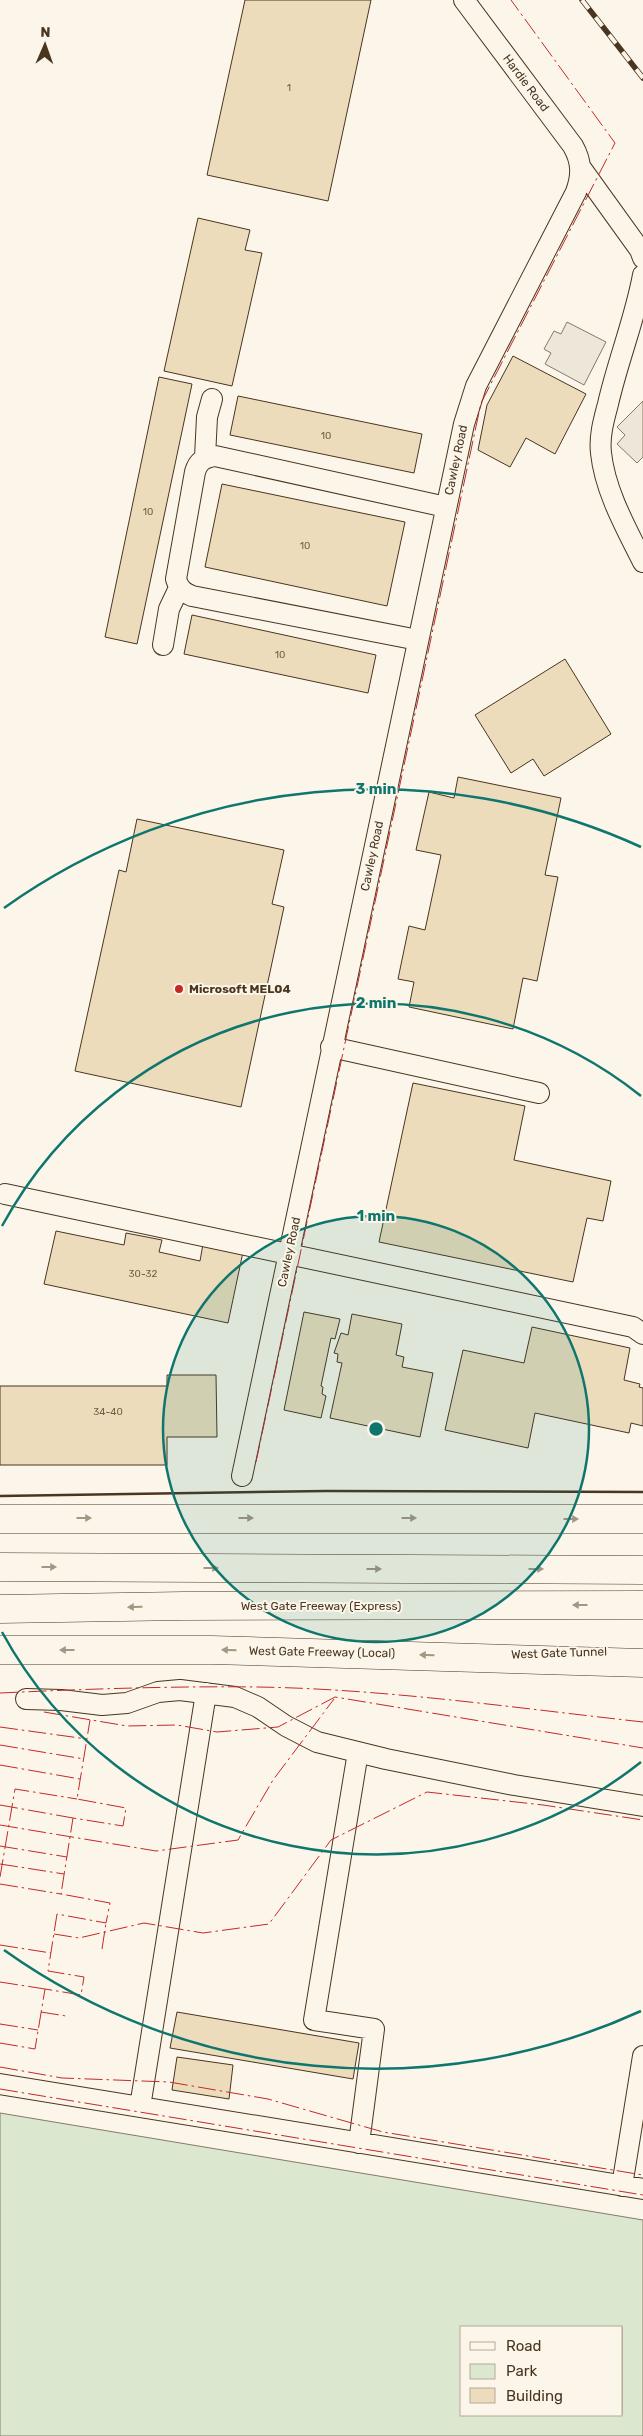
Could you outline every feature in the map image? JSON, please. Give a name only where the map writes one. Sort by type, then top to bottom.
[{"type":"highway","points":[[0,1519],[643,1519]]},
{"type":"highway","points":[[0,1567],[643,1570]]},
{"type":"highway","name":"West Gate Freeway (Express)","points":[[0,1610],[183,1606],[643,1605]]},
{"type":"highway","name":"West Gate Tunnel","points":[[476,1656],[643,1649]]},
{"type":"highway","name":"West Gate Freeway (Local)","points":[[0,1650],[212,1650],[476,1656],[643,1663]]},
{"type":"street","name":"Hardie Road","points":[[464,0],[573,146],[580,159],[581,168],[640,250],[643,258]]},
{"type":"street","name":"Cawley Road","points":[[242,1476],[464,424],[476,386],[576,192],[581,168]]},
{"type":"street","points":[[643,275],[612,384],[602,430],[600,450],[604,475],[627,531],[643,562]]},
{"type":"street","points":[[205,458],[207,417],[212,398]]},
{"type":"street","points":[[418,640],[192,596],[179,588],[176,579],[195,472],[197,464],[205,458],[215,456],[446,507]]},
{"type":"street","points":[[163,644],[168,609],[179,588]]},
{"type":"street","points":[[332,1047],[539,1093]]},
{"type":"street","points":[[5,1194],[633,1327],[643,1334]]},
{"type":"street","points":[[26,1699],[61,1700],[102,1705],[127,1703],[158,1692],[180,1690],[206,1693],[234,1698],[258,1707],[286,1726],[317,1742],[514,1785],[643,1806]]},
{"type":"street","points":[[140,2107],[206,1693]]},
{"type":"street","points":[[358,1752],[314,2020],[374,2028],[359,2143]]},
{"type":"street","points":[[622,2186],[643,2056]]},
{"type":"street","points":[[0,2084],[643,2189]]},
{"type":"green space","points":[[0,2113],[643,2220],[643,2436],[0,2436]]},
{"type":"shaded area","points":[[567,322],[606,342],[584,385],[545,364],[551,353],[544,349],[554,331],[561,334]]},
{"type":"shaded area","points":[[643,401],[643,457],[637,463],[617,444],[625,435],[617,427]]},
{"type":"building","points":[[245,0],[371,0],[328,201],[207,175]]},
{"type":"building","points":[[198,218],[250,230],[245,250],[262,253],[232,386],[164,371]]},
{"type":"building","points":[[513,356],[586,394],[555,454],[526,438],[510,467],[478,450],[487,405]]},
{"type":"building","points":[[159,377],[192,384],[137,644],[105,637]]},
{"type":"building","points":[[238,396],[422,434],[414,473],[230,435]]},
{"type":"building","points":[[222,484],[405,522],[387,606],[205,567]]},
{"type":"building","points":[[192,615],[376,655],[368,693],[184,654]]},
{"type":"building","points":[[565,659],[611,734],[544,776],[533,759],[511,773],[475,715]]},
{"type":"building","points":[[458,777],[561,798],[545,875],[558,877],[537,981],[523,978],[513,1029],[409,1007],[414,982],[398,979],[409,926],[425,930],[441,855],[416,850],[429,792],[454,798]]},
{"type":"building","name":"Microsoft MEL04","points":[[137,819],[284,850],[272,904],[284,907],[241,1107],[75,1071],[119,870],[126,872]]},
{"type":"building","points":[[413,1083],[525,1106],[514,1160],[611,1181],[603,1221],[587,1218],[573,1282],[379,1242]]},
{"type":"building","points":[[56,1231],[124,1245],[126,1233],[162,1240],[159,1252],[200,1261],[203,1244],[243,1252],[228,1323],[44,1284]]},
{"type":"building","points":[[304,1312],[340,1319],[335,1339],[331,1338],[321,1386],[323,1387],[322,1394],[326,1396],[321,1418],[284,1410]]},
{"type":"building","points":[[352,1314],[402,1324],[396,1355],[404,1357],[402,1367],[433,1373],[420,1437],[330,1418],[342,1363],[337,1362],[338,1354],[334,1353],[341,1333],[348,1335]]},
{"type":"building","points":[[532,1327],[630,1348],[624,1380],[640,1384],[639,1387],[643,1388],[643,1426],[631,1423],[629,1433],[535,1413],[528,1448],[445,1430],[463,1350],[524,1363]]},
{"type":"building","points":[[167,1375],[216,1375],[217,1437],[167,1437],[167,1465],[0,1465],[0,1386],[167,1386]]},
{"type":"building","points":[[177,2012],[359,2043],[353,2079],[170,2048]]},
{"type":"building","points":[[177,2057],[233,2065],[229,2099],[172,2090]]},
{"type":"railway","points":[[582,0],[643,78]]},
{"type":"wall","points":[[0,1496],[326,1491],[643,1492]]},
{"type":"power","points":[[256,1462],[481,403],[615,143],[511,0]]},
{"type":"power","points":[[0,1693],[161,1687],[258,1687],[354,1691],[643,1722]]},
{"type":"power","points":[[44,1712],[127,1726],[177,1725],[217,1732],[278,1727],[335,1697],[643,1748]]},
{"type":"power","points":[[0,1825],[156,1851],[238,1840],[273,1780],[334,1699]]},
{"type":"power","points":[[0,2043],[35,2049],[45,1989],[81,1995],[84,1977],[48,1971],[57,1914],[106,1923],[110,1903],[61,1894],[73,1818],[123,1826],[126,1808],[77,1799],[90,1720]]},
{"type":"power","points":[[0,1727],[87,1739]]},
{"type":"power","points":[[0,1745],[84,1759]]},
{"type":"power","points":[[0,1765],[80,1779]]},
{"type":"power","points":[[0,1877],[15,1789],[77,1799]]},
{"type":"power","points":[[54,1934],[79,1938],[144,1923],[203,1933],[269,1924],[331,1840],[427,1792],[543,1805],[643,1820]]},
{"type":"power","points":[[0,1805],[73,1818]]},
{"type":"power","points":[[0,1846],[67,1857]]},
{"type":"power","points":[[0,1864],[64,1874]]},
{"type":"power","points":[[0,1884],[61,1894]]},
{"type":"power","points":[[102,1949],[106,1923]]},
{"type":"power","points":[[0,1945],[51,1953]]},
{"type":"power","points":[[0,1982],[45,1989]]},
{"type":"power","points":[[41,2012],[66,2016]]},
{"type":"power","points":[[0,2024],[38,2030]]},
{"type":"power","points":[[0,2067],[62,2078],[169,2082],[268,2099],[383,2132],[643,2175]]},
{"type":"power","points":[[0,2089],[643,2195]]},
{"type":"place","name":"Microsoft MEL04","points":[[179,989]]}]
